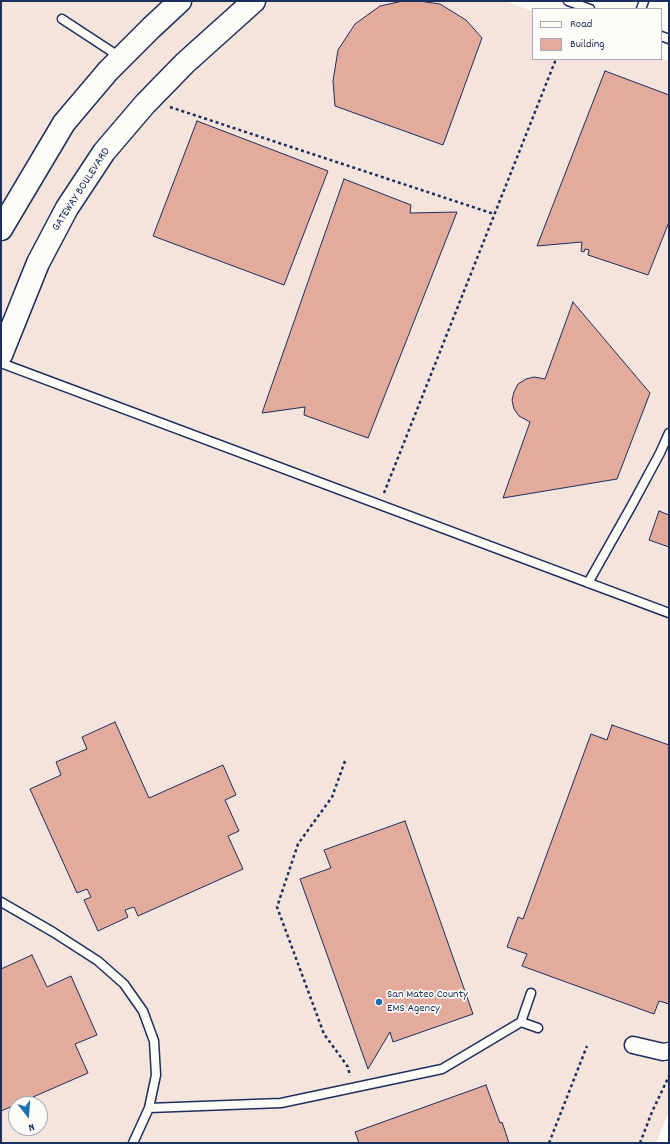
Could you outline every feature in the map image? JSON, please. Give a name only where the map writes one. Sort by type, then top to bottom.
[{"type":"main road","points":[[1,229],[64,123],[108,71],[180,1]]},
{"type":"main road","name":"GATEWAY BOULEVARD","points":[[1,355],[38,263],[67,208],[104,152],[148,101],[185,63],[254,1]]},
{"type":"street","points":[[634,1045],[663,1052],[669,1051]]},
{"type":"lane","points":[[568,1],[578,3],[588,8]]},
{"type":"lane","points":[[62,19],[122,58]]},
{"type":"lane","points":[[1,363],[669,613]]},
{"type":"lane","points":[[588,583],[636,498],[669,432]]},
{"type":"lane","points":[[1,902],[53,932],[98,961],[124,984],[143,1011],[154,1041],[156,1075],[148,1108],[133,1143]]},
{"type":"lane","points":[[148,1108],[281,1103],[442,1069],[521,1022],[531,993]]},
{"type":"lane","points":[[521,1022],[538,1028]]},
{"type":"path","points":[[379,504],[556,60]]},
{"type":"path","points":[[148,101],[494,214]]},
{"type":"path","points":[[346,761],[332,796],[298,844],[277,907],[324,1034],[348,1067],[352,1088]]},
{"type":"path","points":[[548,1143],[586,1046]]},
{"type":"path","points":[[640,1143],[652,1112],[669,1076]]},
{"type":"shaded area","points":[[1,1],[505,1],[532,11],[532,60],[662,60],[662,58],[669,61],[669,1111],[656,1143],[1,1143]]},
{"type":"building","points":[[403,1],[419,1],[440,4],[466,20],[482,38],[443,145],[335,106],[333,81],[338,50],[355,24],[380,6]]},
{"type":"building","points":[[605,71],[669,95],[669,222],[648,275],[588,255],[589,250],[585,249],[584,252],[581,251],[582,242],[537,246]]},
{"type":"building","points":[[197,121],[328,171],[284,285],[153,236]]},
{"type":"building","points":[[344,179],[411,205],[410,213],[457,212],[368,438],[304,415],[305,407],[262,413]]},
{"type":"building","points":[[573,302],[650,393],[617,479],[503,498],[530,422],[519,416],[514,409],[512,400],[514,392],[518,384],[526,379],[534,377],[545,379]]},
{"type":"building","points":[[659,511],[669,515],[669,547],[649,540]]},
{"type":"building","points":[[115,722],[149,798],[223,765],[236,795],[225,800],[239,831],[228,836],[243,869],[138,916],[134,907],[125,910],[128,917],[98,931],[84,900],[91,897],[87,889],[77,893],[30,789],[61,775],[56,762],[87,749],[82,737]]},
{"type":"building","points":[[612,725],[669,745],[669,1004],[659,1001],[654,1014],[522,966],[527,954],[507,947],[518,917],[523,919],[591,734],[607,740]]},
{"type":"building","points":[[405,821],[473,1014],[393,1042],[390,1032],[368,1069],[300,879],[331,868],[324,850]]},
{"type":"building","points":[[32,955],[47,987],[71,976],[97,1035],[75,1044],[88,1073],[35,1096],[8,1096],[8,1108],[1,1111],[1,969]]},
{"type":"building","points":[[486,1085],[500,1123],[502,1122],[509,1143],[359,1143],[355,1132]]},
{"type":"place","name":"San Mateo County EMS Agency","points":[[379,1002]]}]
